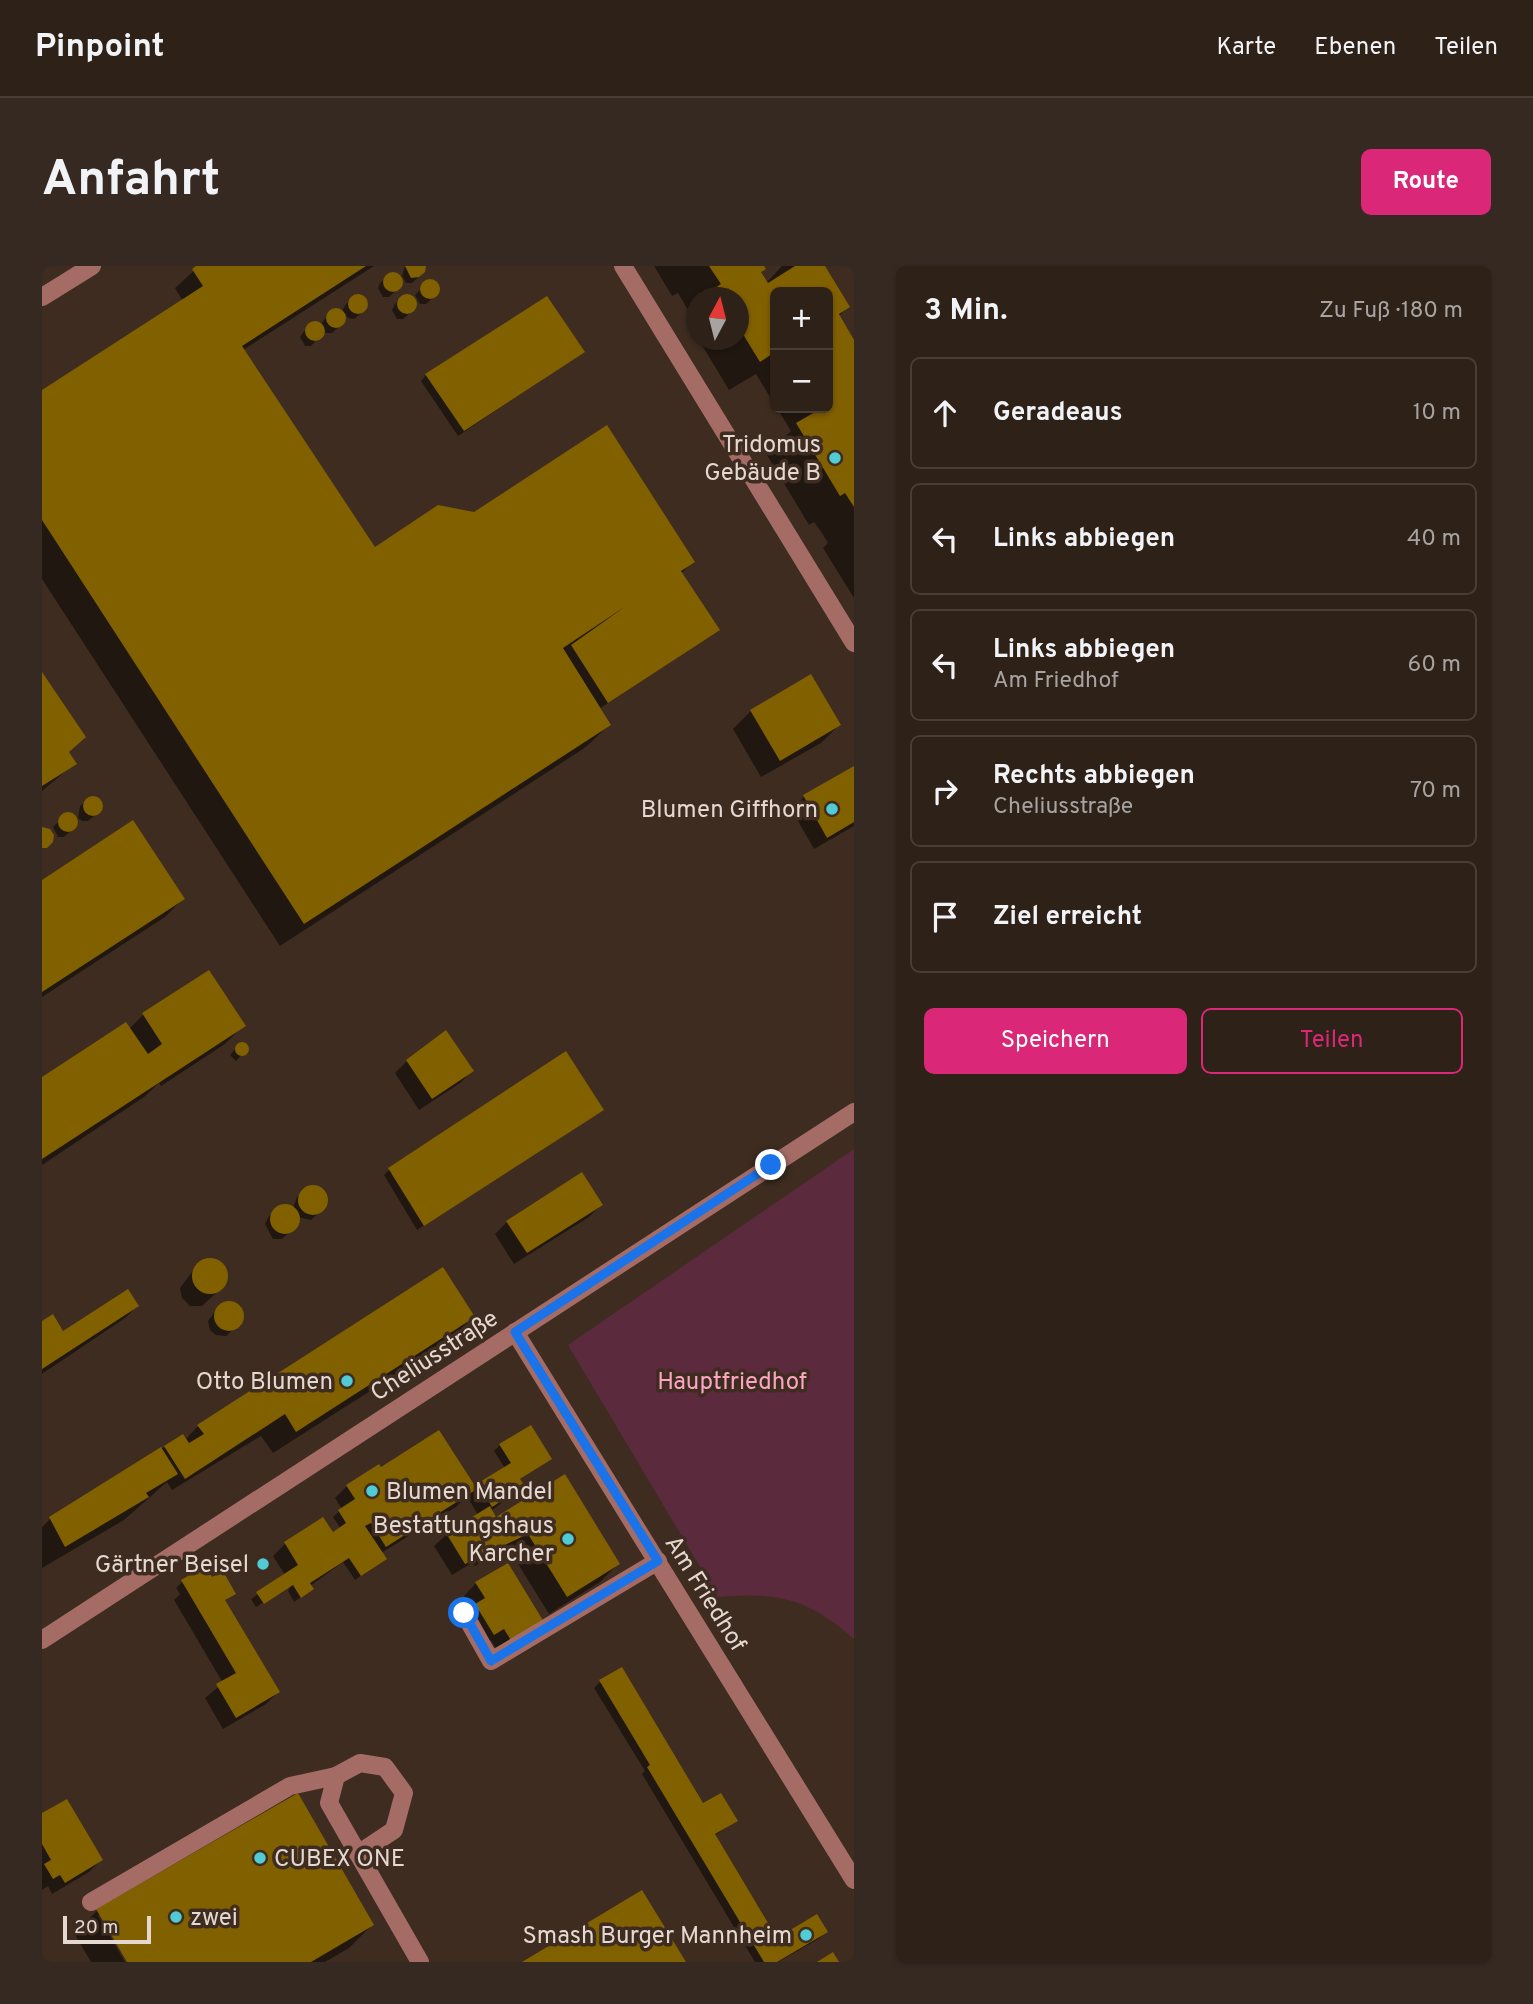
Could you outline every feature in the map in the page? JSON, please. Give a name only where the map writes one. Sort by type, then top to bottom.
[{"type":"street","points":[[42,297],[92,266]]},
{"type":"street","points":[[623,266],[854,643]]},
{"type":"street","name":"Cheliusstraße","points":[[42,1640],[854,1112]]},
{"type":"street","name":"Am Friedhof","points":[[515,1332],[854,1880]]},
{"type":"street","points":[[464,1613],[491,1661],[658,1561]]},
{"type":"street","points":[[91,1902],[290,1786],[336,1776],[360,1763],[385,1767],[404,1793],[394,1830],[358,1854]]},
{"type":"street","points":[[336,1776],[329,1803],[420,1962]]},
{"type":"green space","name":"Hauptfriedhof","points":[[854,1149],[854,1639],[822,1614],[791,1601],[758,1596],[718,1597],[568,1345]]},
{"type":"building","points":[[196,266],[366,266],[242,346],[375,547],[438,505],[474,512],[607,425],[695,562],[681,571],[720,630],[608,703],[571,645],[626,606],[563,648],[611,725],[304,924],[42,520],[42,390],[203,286],[192,269]]},
{"type":"building","points":[[405,266],[426,266],[425,272],[419,277],[411,278]]},
{"type":"building","points":[[709,266],[764,266],[766,269],[761,272],[768,283],[795,266],[825,266],[850,307],[839,314],[854,340],[854,507],[845,493],[840,496],[796,423],[813,413],[833,413],[833,287],[770,287],[770,355],[760,362],[749,344],[749,287],[716,287],[721,284]]},
{"type":"building","points":[[393,272],[400,275],[403,282],[400,289],[393,292],[386,289],[383,282],[386,275]]},
{"type":"building","points":[[430,279],[437,282],[440,289],[437,296],[430,299],[423,296],[420,289],[423,282]]},
{"type":"building","points":[[358,294],[365,297],[368,304],[365,311],[358,314],[351,311],[348,304],[351,297]]},
{"type":"building","points":[[407,294],[414,297],[417,304],[414,311],[407,314],[400,311],[397,304],[400,297]]},
{"type":"building","points":[[547,296],[585,352],[464,431],[425,374]]},
{"type":"building","points":[[336,308],[343,311],[346,318],[343,325],[336,328],[329,325],[326,318],[329,311]]},
{"type":"building","points":[[311,321],[319,321],[325,331],[319,341],[311,341],[305,335],[305,327]]},
{"type":"building","points":[[42,672],[86,737],[69,752],[77,764],[42,786]]},
{"type":"building","points":[[811,674],[841,725],[780,761],[750,710]]},
{"type":"building","name":"Blumen Giffhorn","points":[[854,766],[854,822],[827,838],[803,795]]},
{"type":"building","points":[[89,796],[97,796],[103,806],[97,816],[89,816],[83,810],[83,802]]},
{"type":"building","points":[[64,812],[72,812],[78,822],[72,832],[64,832],[58,826],[58,818]]},
{"type":"building","points":[[133,820],[185,899],[42,992],[42,880]]},
{"type":"building","points":[[42,827],[50,829],[54,835],[53,842],[47,848],[42,848]]},
{"type":"building","points":[[209,970],[246,1026],[42,1159],[42,1077],[126,1022],[148,1054],[162,1044],[142,1013]]},
{"type":"building","points":[[446,1030],[474,1071],[432,1099],[406,1060]]},
{"type":"building","points":[[242,1042],[247,1044],[247,1054],[242,1056],[237,1054],[235,1049],[237,1044]]},
{"type":"building","points":[[566,1051],[604,1110],[424,1226],[388,1168]]},
{"type":"building","points":[[582,1172],[603,1205],[527,1253],[506,1221]]},
{"type":"building","points":[[313,1185],[324,1189],[328,1200],[324,1211],[313,1215],[302,1211],[298,1200],[302,1189]]},
{"type":"building","points":[[285,1204],[291,1205],[299,1213],[299,1225],[291,1233],[285,1234],[279,1233],[271,1225],[270,1219],[271,1213],[279,1205]]},
{"type":"building","points":[[210,1258],[223,1263],[228,1276],[223,1289],[210,1294],[197,1289],[192,1276],[197,1263]]},
{"type":"building","points":[[443,1267],[475,1317],[296,1432],[285,1414],[185,1479],[164,1446],[183,1434],[189,1443],[204,1434],[197,1425]]},
{"type":"building","points":[[128,1289],[139,1306],[42,1369],[42,1321],[53,1314],[63,1331]]},
{"type":"building","points":[[229,1301],[240,1305],[244,1316],[240,1327],[229,1331],[218,1327],[214,1316],[218,1305]]},
{"type":"building","points":[[531,1425],[552,1459],[520,1479],[525,1486],[492,1507],[478,1483],[511,1463],[499,1444]]},
{"type":"building","points":[[439,1430],[477,1489],[386,1547],[371,1523],[365,1526],[387,1559],[361,1576],[349,1558],[310,1583],[314,1589],[301,1598],[293,1585],[264,1604],[256,1592],[298,1565],[284,1542],[323,1517],[333,1532],[346,1523],[338,1510],[355,1499],[346,1485],[379,1464],[381,1467]]},
{"type":"building","points":[[161,1447],[178,1474],[146,1493],[149,1497],[65,1547],[49,1517]]},
{"type":"building","name":"Bestattungshaus Karcher","points":[[565,1474],[620,1564],[567,1597],[528,1534],[465,1564],[446,1533],[490,1506],[496,1517]]},
{"type":"building","points":[[508,1563],[544,1622],[512,1642],[504,1629],[494,1635],[475,1604],[485,1598],[475,1582]]},
{"type":"building","points":[[205,1566],[212,1577],[223,1571],[236,1594],[225,1600],[280,1692],[236,1718],[216,1684],[236,1673],[181,1580]]},
{"type":"building","points":[[622,1667],[703,1803],[721,1793],[738,1821],[715,1834],[777,1938],[817,1914],[828,1932],[777,1962],[764,1962],[647,1767],[650,1765],[599,1680]]},
{"type":"building","name":"CUBEX ONE","points":[[298,1793],[374,1925],[311,1962],[127,1962],[96,1909]]},
{"type":"building","points":[[67,1799],[103,1860],[65,1883],[60,1875],[53,1879],[44,1864],[51,1860],[42,1844],[42,1813]]},
{"type":"building","points":[[642,1890],[686,1962],[522,1962]]},
{"type":"building","points":[[833,1952],[839,1962],[817,1962]]},
{"type":"place","name":"Tridomus Gebäude B","points":[[835,458]]},
{"type":"place","name":"Blumen Giffhorn","points":[[832,809]]},
{"type":"place","name":"Otto Blumen","points":[[347,1381]]},
{"type":"place","name":"Blumen Mandel","points":[[372,1491]]},
{"type":"place","name":"Bestattungshaus Karcher","points":[[568,1539]]},
{"type":"place","name":"Gärtner Beisel","points":[[263,1564]]},
{"type":"place","name":"CUBEX ONE","points":[[260,1858]]},
{"type":"place","name":"zwei","points":[[176,1917]]},
{"type":"place","name":"Smash Burger Mannheim","points":[[806,1935]]},
{"type":"route","points":[[464,1613],[491,1661],[658,1561],[515,1332],[771,1165]]}]
